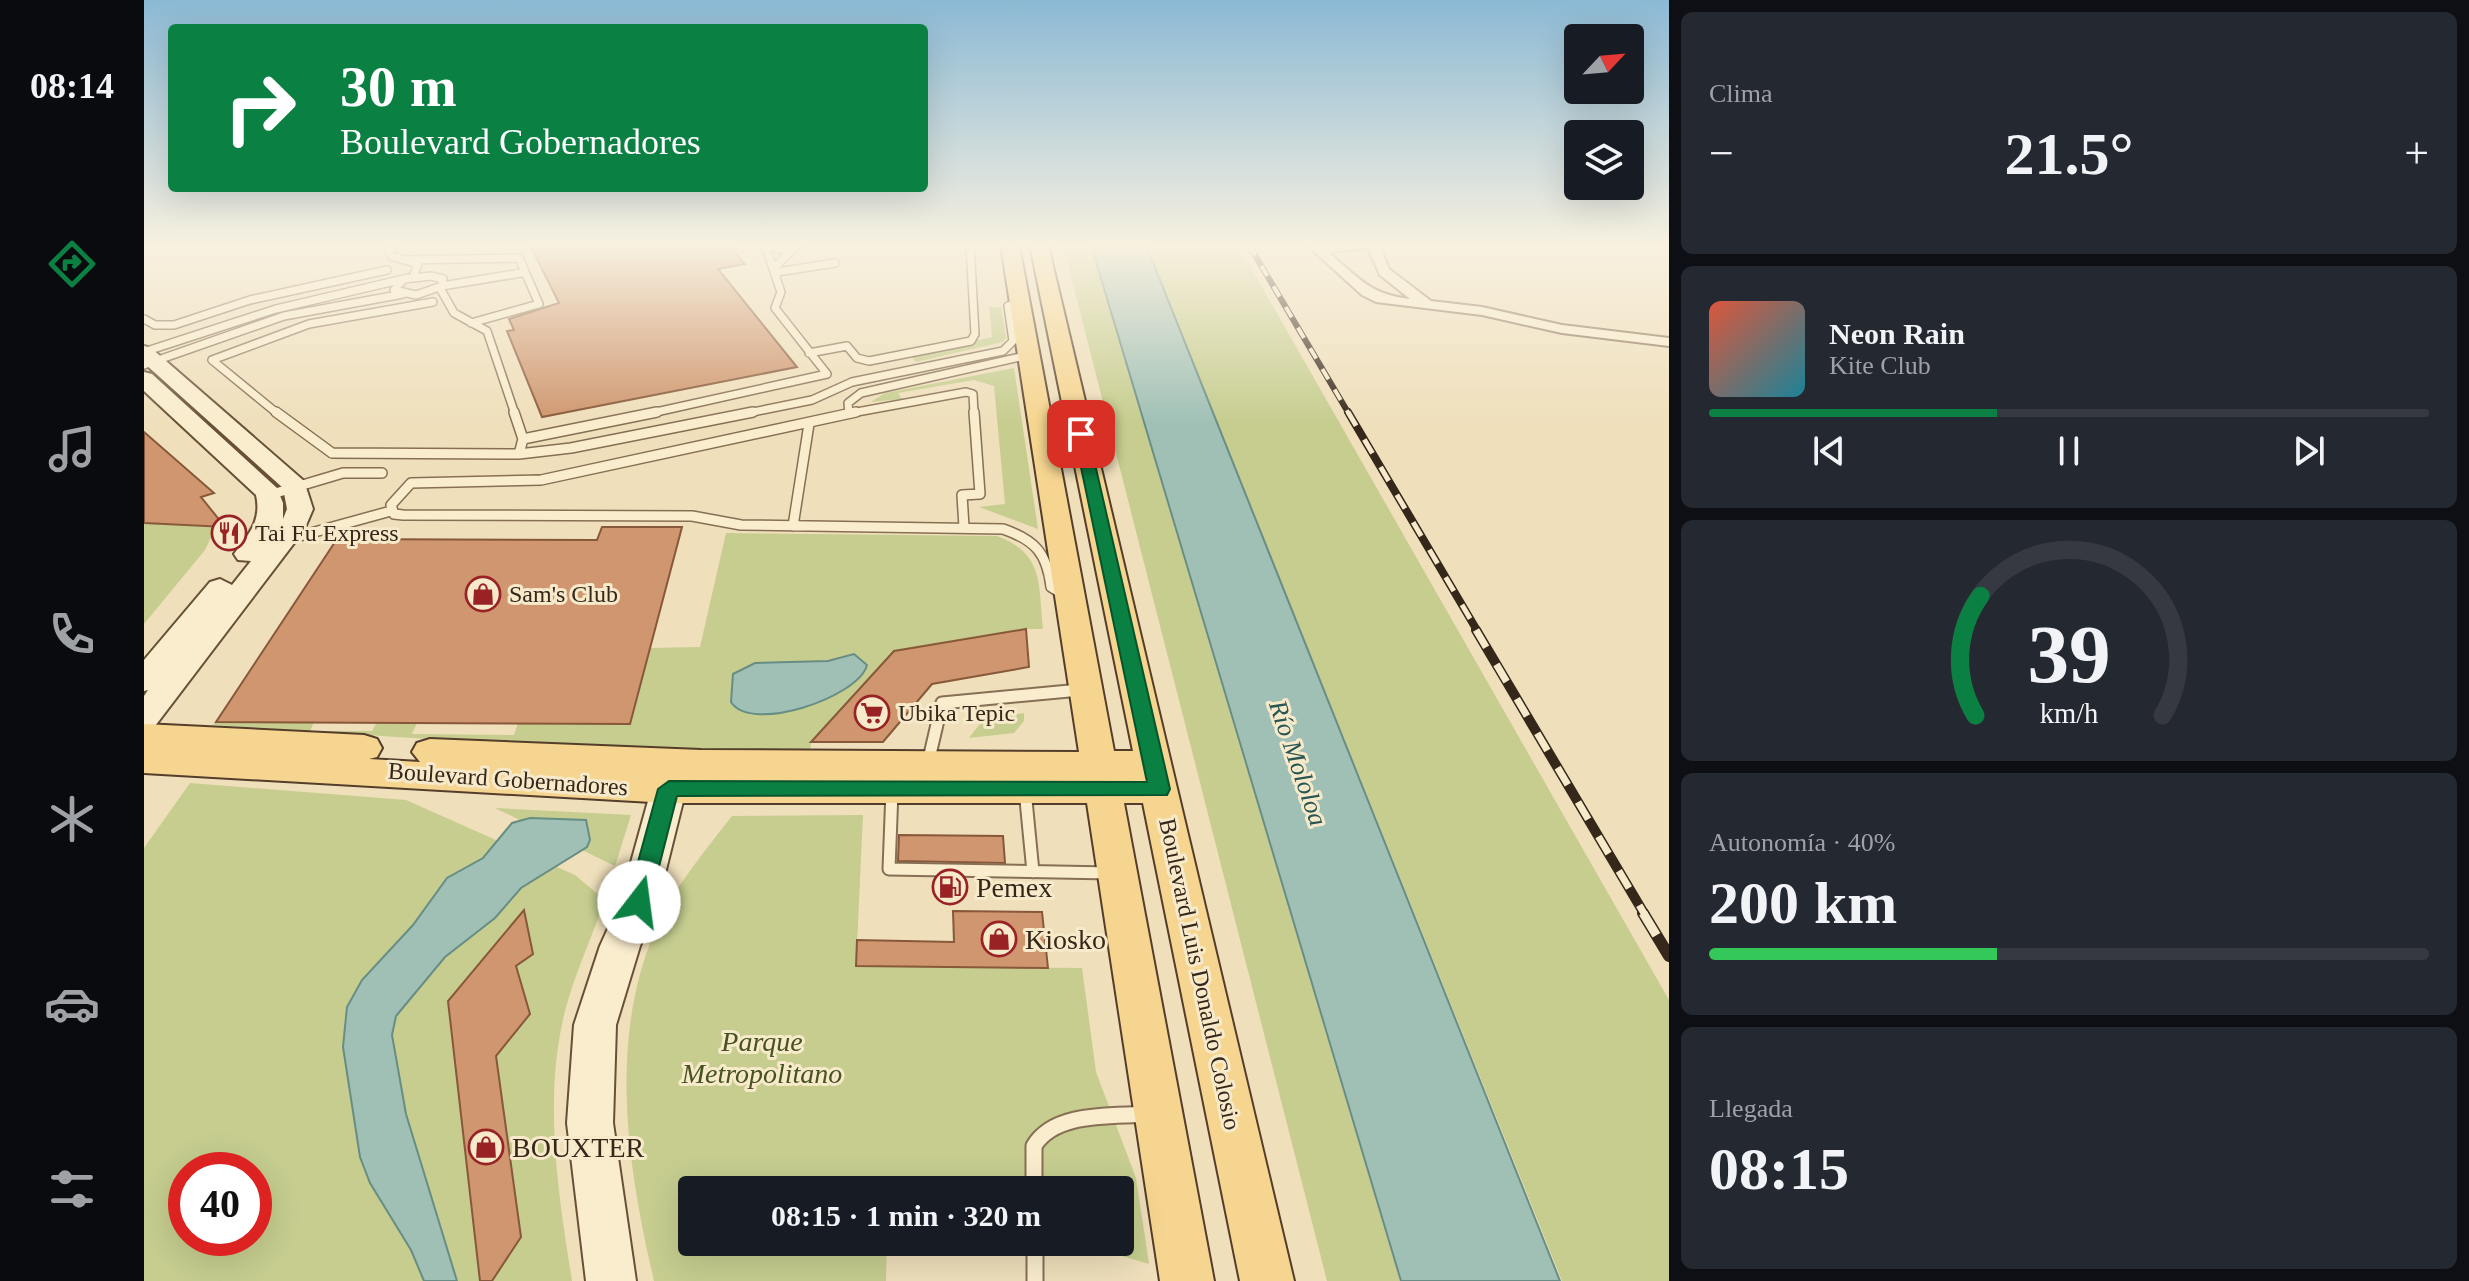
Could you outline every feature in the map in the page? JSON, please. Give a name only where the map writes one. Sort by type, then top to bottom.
[{"type":"main road","name":"Boulevard Luis Donaldo Colosio","points":[[1033,305],[1093,494],[1267,1281]]},
{"type":"main road","name":"Boulevard Luis Donaldo Colosio","points":[[1033,305],[1046,349],[1071,599],[1187,1281]]},
{"type":"main road","name":"Boulevard Gobernadores","points":[[144,736],[583,761],[673,774],[927,766],[1157,777]]},
{"type":"main road","name":"Boulevard Gobernadores","points":[[144,760],[673,774],[892,789],[1025,788],[1101,776]]},
{"type":"street","points":[[1417,305],[1482,311],[1562,329],[1669,342]]},
{"type":"street","points":[[144,718],[295,524],[300,509],[295,486],[146,362]]},
{"type":"street","points":[[144,681],[252,549],[273,513],[269,495],[146,362]]},
{"type":"street","points":[[611,1281],[590,1123],[595,1025],[620,946],[639,902],[673,774]]},
{"type":"lane","points":[[144,319],[155,325],[174,325],[235,305]]},
{"type":"lane","points":[[146,362],[276,309],[294,305]]},
{"type":"lane","points":[[146,362],[284,316],[350,305]]},
{"type":"lane","points":[[417,305],[309,324],[212,360],[320,447],[332,453],[548,453],[812,400],[848,382],[1003,351],[1013,341],[1008,305]]},
{"type":"lane","points":[[446,305],[451,306],[459,319],[487,331],[523,439],[519,454]]},
{"type":"lane","points":[[471,323],[536,305]]},
{"type":"lane","points":[[776,305],[775,308],[827,374],[848,382]]},
{"type":"lane","points":[[809,353],[847,346],[857,358],[869,361],[971,341],[975,334],[973,305]]},
{"type":"lane","points":[[849,413],[848,403],[861,393],[1046,349]]},
{"type":"lane","points":[[523,439],[827,374]]},
{"type":"lane","points":[[817,378],[848,382]]},
{"type":"lane","points":[[391,511],[391,505],[411,483],[541,480],[849,413],[973,394],[980,494],[962,495],[964,527]]},
{"type":"lane","points":[[793,526],[809,424]]},
{"type":"lane","points":[[269,495],[343,473],[382,473]]},
{"type":"lane","points":[[252,549],[391,511],[403,515],[692,516],[741,525],[1003,529],[1034,541],[1048,562],[1051,587],[1071,599]]},
{"type":"lane","points":[[927,766],[942,703],[1086,689]]},
{"type":"lane","points":[[1025,788],[1033,872]]},
{"type":"lane","points":[[892,789],[889,869],[1117,873]]},
{"type":"lane","points":[[1034,1176],[1034,1146],[1045,1129],[1066,1122],[1158,1113]]},
{"type":"lane","points":[[1035,1256],[1035,1281]]},
{"type":"green space","points":[[1078,305],[1108,305],[1400,1281],[1327,1281]]},
{"type":"green space","points":[[1170,305],[1272,305],[1669,1000],[1669,1281],[1562,1281]]},
{"type":"green space","points":[[989,307],[1001,307],[1006,338],[1003,342],[916,362],[911,356],[992,337]]},
{"type":"green space","points":[[1014,368],[1038,529],[979,507],[1005,504],[994,386],[974,380],[898,393],[902,399],[871,402],[885,393]]},
{"type":"green space","points":[[144,523],[216,527],[205,550],[144,624]]},
{"type":"green space","points":[[726,533],[997,536],[1013,543],[1031,562],[1039,585],[1043,629],[1026,629],[894,651],[811,742],[810,754],[631,752],[213,725],[216,722],[314,722],[310,731],[372,731],[377,722],[417,723],[412,734],[514,735],[518,723],[650,648],[700,647]]},
{"type":"green space","points":[[1024,713],[1024,721],[1014,733],[969,738],[983,720]]},
{"type":"green space","points":[[190,783],[406,800],[575,875],[605,900],[565,1011],[555,1078],[555,1146],[572,1281],[144,1281],[144,848]]},
{"type":"green space","points":[[495,808],[631,815],[615,866]]},
{"type":"green space","name":"Parque Metropolitano","points":[[863,815],[856,966],[1082,968],[1096,1072],[1136,1178],[1149,1264],[1122,1256],[1134,1256],[1134,1176],[678,1176],[678,1256],[887,1256],[886,1281],[654,1281],[630,1150],[627,1062],[631,1018],[640,975],[661,917],[679,887],[732,816]]},
{"type":"water","name":"Río Mololoa","points":[[1109,305],[1170,305],[1560,1281],[1401,1281]]},
{"type":"water","points":[[854,654],[867,665],[860,677],[845,689],[804,708],[760,714],[742,711],[731,702],[733,674],[755,663],[828,661]]},
{"type":"water","points":[[530,818],[586,820],[590,840],[587,847],[521,888],[495,918],[445,957],[396,1016],[392,1035],[406,1114],[457,1281],[424,1281],[411,1250],[370,1183],[360,1157],[343,1047],[347,1007],[362,980],[413,925],[447,878],[483,858],[512,823]]},
{"type":"building","points":[[553,305],[747,305],[797,367],[542,417],[507,331],[514,330],[509,319]]},
{"type":"building","points":[[144,432],[214,493],[201,497],[225,527],[144,523]]},
{"type":"building","name":"Sam's Club","points":[[602,527],[682,527],[630,724],[216,722],[337,539],[597,540]]},
{"type":"building","name":"Ubika Tepic","points":[[1026,629],[1029,667],[932,684],[883,742],[811,742],[894,651]]},
{"type":"building","points":[[899,835],[1003,836],[1005,863],[898,861]]},
{"type":"building","name":"BOUXTER","points":[[524,910],[533,954],[516,966],[530,1014],[496,1056],[521,1237],[492,1281],[480,1281],[448,1001]]},
{"type":"building","name":"Kiosko","points":[[953,911],[1042,912],[1048,968],[856,966],[857,940],[954,942]]},
{"type":"railway","points":[[1284,305],[1349,414]]},
{"type":"railway","points":[[1348,412],[1478,632]]},
{"type":"railway","points":[[1476,630],[1645,915]]},
{"type":"railway","points":[[1643,913],[1669,956]]},
{"type":"place","name":"Tai Fu Express","points":[[229,533]]},
{"type":"place","name":"Sam's Club","points":[[483,594]]},
{"type":"place","name":"Ubika Tepic","points":[[872,713]]},
{"type":"place","name":"Pemex","points":[[950,887]]},
{"type":"place","name":"Kiosko","points":[[999,939]]},
{"type":"place","name":"BOUXTER","points":[[486,1147]]},
{"type":"route","points":[[639,902],[669,789],[1159,789],[1081,434]]}]
